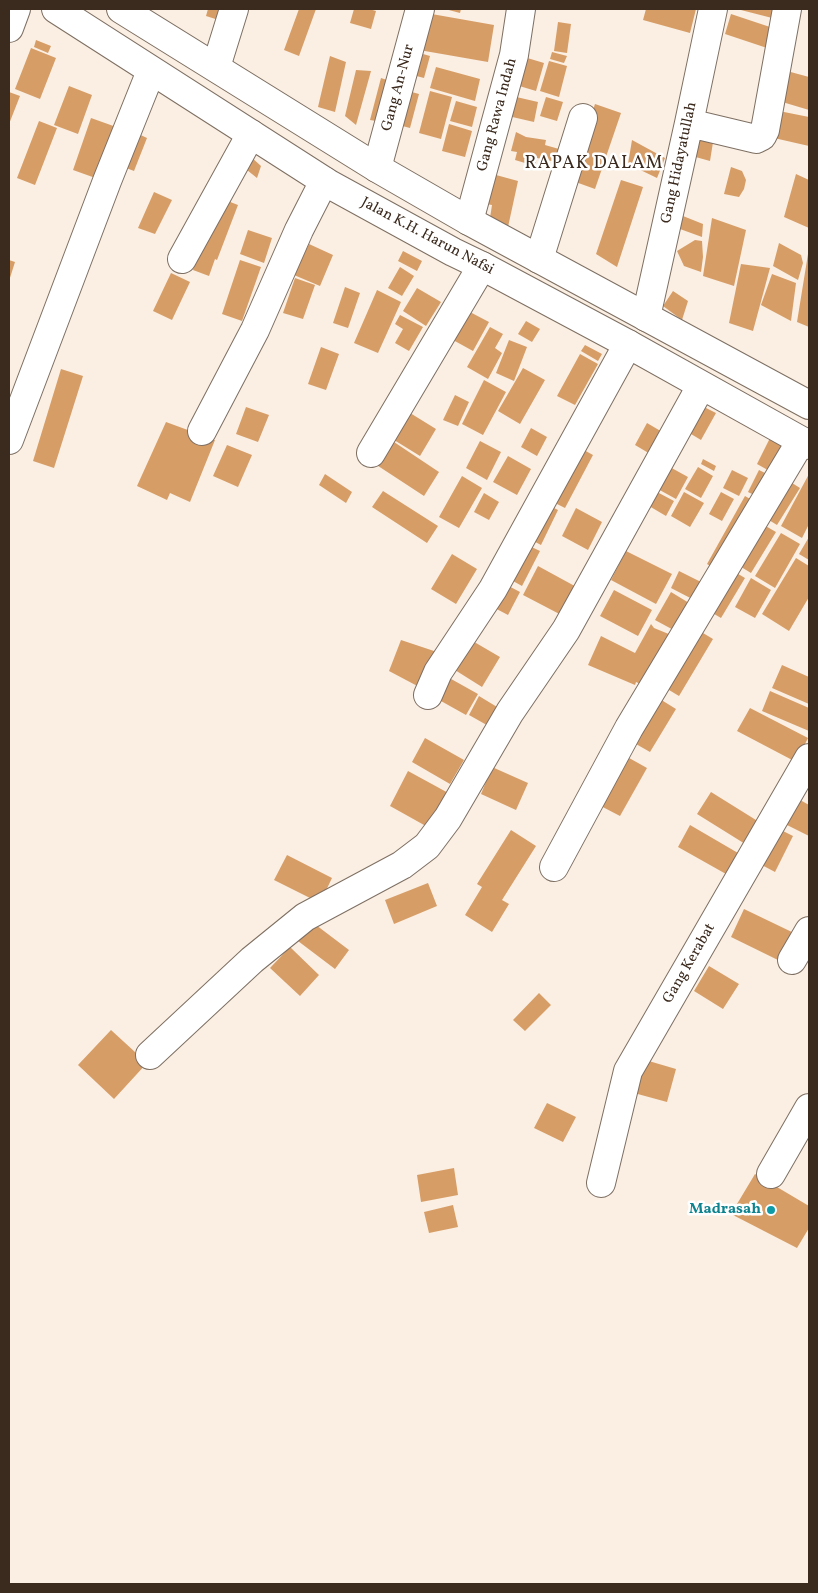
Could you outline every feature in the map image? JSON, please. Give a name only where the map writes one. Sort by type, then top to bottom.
[{"type":"street","points":[[9,28],[16,9]]},
{"type":"street","name":"Jalan K.H. Harun Nafsi","points":[[56,9],[324,181],[426,238],[628,344],[805,443]]},
{"type":"street","points":[[121,9],[377,168],[444,207],[809,406]]},
{"type":"street","points":[[216,67],[234,9]]},
{"type":"street","name":"Gang An-Nur","points":[[377,168],[420,9]]},
{"type":"street","name":"Gang Rawa Indah","points":[[469,221],[514,55],[521,9]]},
{"type":"street","name":"Gang Hidayatullah","points":[[646,317],[690,123],[712,9]]},
{"type":"street","points":[[690,123],[756,139],[762,136],[765,130],[787,9]]},
{"type":"street","points":[[9,440],[107,181],[151,71]]},
{"type":"street","points":[[539,259],[583,118]]},
{"type":"street","points":[[182,259],[250,134]]},
{"type":"street","points":[[202,431],[255,330],[299,230],[324,181]]},
{"type":"street","points":[[426,238],[444,207]]},
{"type":"street","points":[[371,454],[482,266]]},
{"type":"street","points":[[428,695],[438,672],[492,589],[628,344]]},
{"type":"street","points":[[150,1055],[252,960],[305,917],[402,865],[427,846],[448,818],[510,712],[566,630],[701,386]]},
{"type":"street","points":[[554,867],[629,728],[805,443]]},
{"type":"street","name":"Gang Kerabat","points":[[601,1183],[628,1071],[809,758]]},
{"type":"street","points":[[792,960],[809,931]]},
{"type":"street","points":[[771,1174],[809,1108]]},
{"type":"building","points":[[208,9],[228,12],[225,22],[206,16]]},
{"type":"building","points":[[299,9],[316,9],[299,56],[284,50]]},
{"type":"building","points":[[354,9],[376,11],[371,29],[350,23]]},
{"type":"building","points":[[445,9],[461,9],[460,13]]},
{"type":"building","points":[[646,9],[696,9],[690,33],[643,20]]},
{"type":"building","points":[[737,9],[778,9],[776,19]]},
{"type":"building","points":[[426,13],[494,25],[488,62],[419,50]]},
{"type":"building","points":[[731,14],[779,30],[773,50],[725,34]]},
{"type":"building","points":[[558,22],[571,24],[567,53],[554,51]]},
{"type":"building","points":[[36,40],[51,46],[48,53],[34,47]]},
{"type":"building","points":[[31,48],[56,58],[40,99],[15,89]]},
{"type":"building","points":[[416,52],[430,56],[424,78],[409,74]]},
{"type":"building","points":[[552,52],[567,56],[564,63],[550,59]]},
{"type":"building","points":[[330,56],[346,62],[335,112],[318,107]]},
{"type":"building","points":[[524,57],[544,63],[536,91],[516,85]]},
{"type":"building","points":[[549,61],[567,66],[559,97],[540,91]]},
{"type":"building","points":[[436,67],[480,79],[475,101],[430,88]]},
{"type":"building","points":[[356,70],[371,71],[356,125],[345,116]]},
{"type":"building","points":[[787,71],[809,77],[809,110],[779,101]]},
{"type":"building","points":[[381,78],[393,82],[382,122],[370,120]]},
{"type":"building","points":[[69,86],[92,95],[78,134],[54,125]]},
{"type":"building","points":[[401,89],[419,94],[410,128],[391,123]]},
{"type":"building","points":[[430,91],[452,97],[441,139],[419,133]]},
{"type":"building","points":[[9,92],[20,96],[9,124]]},
{"type":"building","points":[[512,96],[538,102],[534,122],[508,116]]},
{"type":"building","points":[[546,97],[563,102],[557,121],[540,116]]},
{"type":"building","points":[[456,101],[477,107],[472,127],[450,121]]},
{"type":"building","points":[[595,104],[621,113],[595,189],[570,180]]},
{"type":"building","points":[[779,111],[809,117],[809,146],[774,138]]},
{"type":"building","points":[[91,118],[119,128],[101,180],[73,170]]},
{"type":"building","points":[[39,121],[57,128],[35,185],[17,178]]},
{"type":"building","points":[[449,124],[472,131],[465,157],[442,151]]},
{"type":"building","points":[[130,130],[147,138],[134,171],[116,164]]},
{"type":"building","points":[[516,132],[526,137],[546,140],[545,145],[559,149],[556,162],[537,158],[535,166],[515,160],[517,152],[511,151]]},
{"type":"building","points":[[695,133],[714,136],[710,161],[692,156]]},
{"type":"building","points":[[632,140],[665,158],[657,178],[628,164]]},
{"type":"building","points":[[250,156],[261,166],[257,178],[242,166]]},
{"type":"building","points":[[731,167],[742,171],[746,180],[744,189],[739,197],[724,194]]},
{"type":"building","points":[[796,174],[809,180],[809,228],[784,217]]},
{"type":"building","points":[[496,175],[518,181],[508,227],[490,218],[492,205],[486,204]]},
{"type":"building","points":[[621,180],[643,187],[617,267],[596,254]]},
{"type":"building","points":[[154,192],[172,200],[155,234],[138,228]]},
{"type":"building","points":[[220,198],[238,205],[209,276],[193,270]]},
{"type":"building","points":[[683,216],[703,224],[702,237],[680,229]]},
{"type":"building","points":[[712,218],[746,230],[734,286],[703,276]]},
{"type":"building","points":[[248,230],[272,238],[264,263],[240,254]]},
{"type":"building","points":[[695,240],[702,241],[703,257],[701,272],[684,266],[677,251]]},
{"type":"building","points":[[779,243],[801,255],[803,263],[798,280],[773,266]]},
{"type":"building","points":[[309,244],[333,255],[320,286],[294,275]]},
{"type":"building","points":[[403,251],[422,261],[417,271],[398,261]]},
{"type":"building","points":[[809,254],[809,327],[797,322]]},
{"type":"building","points":[[9,260],[15,262],[9,281]]},
{"type":"building","points":[[240,260],[261,267],[242,321],[222,314]]},
{"type":"building","points":[[741,264],[770,268],[753,331],[729,323]]},
{"type":"building","points":[[400,267],[414,276],[402,296],[388,288]]},
{"type":"building","points":[[171,273],[190,282],[172,320],[153,311]]},
{"type":"building","points":[[772,274],[796,283],[791,321],[761,305]]},
{"type":"building","points":[[295,278],[315,285],[303,319],[283,313]]},
{"type":"building","points":[[345,287],[360,293],[348,328],[333,323]]},
{"type":"building","points":[[417,288],[441,302],[426,326],[403,311]]},
{"type":"building","points":[[377,290],[401,302],[378,353],[354,343]]},
{"type":"building","points":[[673,291],[688,301],[682,320],[663,306]]},
{"type":"building","points":[[468,311],[489,322],[473,351],[453,340]]},
{"type":"building","points":[[400,315],[423,327],[409,351],[395,343],[403,329],[395,324]]},
{"type":"building","points":[[526,321],[540,329],[532,342],[518,334]]},
{"type":"building","points":[[490,327],[503,334],[495,348],[502,353],[488,379],[467,367]]},
{"type":"building","points":[[509,340],[527,347],[514,381],[496,373]]},
{"type":"building","points":[[585,345],[602,354],[598,361],[581,351]]},
{"type":"building","points":[[321,347],[339,354],[326,390],[308,384]]},
{"type":"building","points":[[580,354],[598,364],[575,405],[557,396]]},
{"type":"building","points":[[523,368],[545,380],[520,424],[498,411]]},
{"type":"building","points":[[61,369],[83,376],[54,468],[33,461]]},
{"type":"building","points":[[484,380],[506,392],[483,435],[462,424]]},
{"type":"building","points":[[455,395],[469,402],[458,426],[443,420]]},
{"type":"building","points":[[700,405],[716,413],[701,440],[686,431]]},
{"type":"building","points":[[246,407],[269,415],[258,442],[236,434]]},
{"type":"building","points":[[402,408],[436,429],[420,456],[386,435]]},
{"type":"building","points":[[166,422],[215,440],[190,502],[170,493],[167,500],[137,486]]},
{"type":"building","points":[[647,423],[669,436],[657,458],[635,445]]},
{"type":"building","points":[[531,428],[547,437],[537,456],[521,447]]},
{"type":"building","points":[[385,436],[439,472],[424,496],[369,460]]},
{"type":"building","points":[[771,436],[787,445],[773,473],[757,464]]},
{"type":"building","points":[[480,441],[501,452],[487,480],[466,468]]},
{"type":"building","points":[[573,444],[593,455],[565,508],[545,498]]},
{"type":"building","points":[[227,445],[252,455],[238,487],[213,476]]},
{"type":"building","points":[[508,456],[531,469],[517,495],[493,482]]},
{"type":"building","points":[[703,459],[716,466],[714,471],[701,464]]},
{"type":"building","points":[[668,466],[688,477],[676,499],[656,488]]},
{"type":"building","points":[[698,467],[713,476],[701,498],[685,489]]},
{"type":"building","points":[[732,470],[748,478],[739,496],[723,488]]},
{"type":"building","points":[[759,470],[771,476],[760,498],[748,492]]},
{"type":"building","points":[[325,474],[352,492],[346,503],[319,485]]},
{"type":"building","points":[[809,474],[809,524],[802,538],[781,526]]},
{"type":"building","points":[[462,476],[482,488],[459,528],[439,517]]},
{"type":"building","points":[[781,476],[800,488],[777,525],[759,514]]},
{"type":"building","points":[[383,491],[438,526],[427,543],[372,507]]},
{"type":"building","points":[[657,492],[674,501],[666,516],[649,506]]},
{"type":"building","points":[[684,492],[704,503],[690,527],[671,516]]},
{"type":"building","points":[[721,492],[734,499],[722,521],[709,514]]},
{"type":"building","points":[[484,493],[499,502],[489,520],[474,512]]},
{"type":"building","points":[[745,496],[757,503],[719,571],[707,564]]},
{"type":"building","points":[[542,502],[558,510],[541,545],[524,536]]},
{"type":"building","points":[[576,508],[602,522],[588,550],[562,536]]},
{"type":"building","points":[[757,521],[776,532],[751,573],[733,562]]},
{"type":"building","points":[[781,533],[800,544],[775,588],[755,576]]},
{"type":"building","points":[[809,537],[809,560],[799,554]]},
{"type":"building","points":[[521,542],[540,551],[522,586],[504,576]]},
{"type":"building","points":[[626,551],[672,574],[656,604],[611,580]]},
{"type":"building","points":[[452,554],[477,569],[456,604],[431,589]]},
{"type":"building","points":[[796,558],[809,566],[809,597],[789,631],[762,614]]},
{"type":"building","points":[[538,566],[582,590],[567,618],[523,595]]},
{"type":"building","points":[[728,568],[745,578],[721,618],[704,608]]},
{"type":"building","points":[[679,571],[705,584],[696,601],[671,588]]},
{"type":"building","points":[[751,578],[771,590],[755,618],[735,607]]},
{"type":"building","points":[[501,582],[520,592],[508,615],[489,605]]},
{"type":"building","points":[[614,590],[652,610],[638,636],[600,616]]},
{"type":"building","points":[[671,592],[694,606],[679,633],[655,620]]},
{"type":"building","points":[[651,624],[654,628],[676,637],[647,687],[636,682],[635,685],[588,665],[601,636],[635,653]]},
{"type":"building","points":[[693,627],[713,639],[679,696],[659,684]]},
{"type":"building","points":[[464,636],[500,657],[482,687],[447,665]]},
{"type":"building","points":[[401,640],[440,653],[423,689],[389,671]]},
{"type":"building","points":[[782,665],[809,677],[809,704],[772,688]]},
{"type":"building","points":[[444,675],[478,694],[466,715],[432,696]]},
{"type":"building","points":[[770,691],[809,708],[809,731],[762,711]]},
{"type":"building","points":[[479,696],[502,710],[492,728],[469,715]]},
{"type":"building","points":[[655,696],[676,709],[650,752],[629,740]]},
{"type":"building","points":[[750,708],[808,738],[796,762],[737,731]]},
{"type":"building","points":[[425,738],[464,760],[450,784],[412,762]]},
{"type":"building","points":[[622,754],[647,768],[620,816],[595,803]]},
{"type":"building","points":[[492,767],[528,783],[516,810],[481,794]]},
{"type":"building","points":[[408,771],[452,795],[433,830],[390,806]]},
{"type":"building","points":[[711,792],[764,825],[750,847],[697,814]]},
{"type":"building","points":[[793,796],[809,805],[809,836],[781,822]]},
{"type":"building","points":[[690,825],[738,853],[726,874],[678,847]]},
{"type":"building","points":[[777,828],[793,836],[775,872],[758,863]]},
{"type":"building","points":[[511,830],[536,846],[502,900],[509,904],[492,932],[465,915],[482,887],[477,884]]},
{"type":"building","points":[[287,855],[332,878],[320,903],[274,880]]},
{"type":"building","points":[[428,883],[437,906],[394,924],[385,900]]},
{"type":"building","points":[[744,909],[796,934],[782,962],[731,937]]},
{"type":"building","points":[[312,922],[349,950],[335,969],[298,941]]},
{"type":"building","points":[[290,947],[319,975],[300,996],[270,968]]},
{"type":"building","points":[[709,966],[739,984],[723,1009],[694,991]]},
{"type":"building","points":[[539,993],[551,1005],[525,1031],[513,1020]]},
{"type":"building","points":[[111,1030],[147,1063],[114,1099],[78,1065]]},
{"type":"building","points":[[642,1059],[676,1069],[667,1102],[634,1093]]},
{"type":"building","points":[[547,1103],[576,1117],[563,1142],[534,1128]]},
{"type":"building","points":[[454,1168],[458,1195],[421,1202],[417,1175]]},
{"type":"building","name":"Madrasah","points":[[755,1174],[809,1206],[809,1228],[797,1248],[731,1214]]},
{"type":"building","points":[[453,1205],[458,1227],[429,1233],[424,1212]]},
{"type":"place","name":"Madrasah","points":[[771,1210]]},
{"type":"district","name":"RAPAK DALAM","points":[[594,165]]}]
